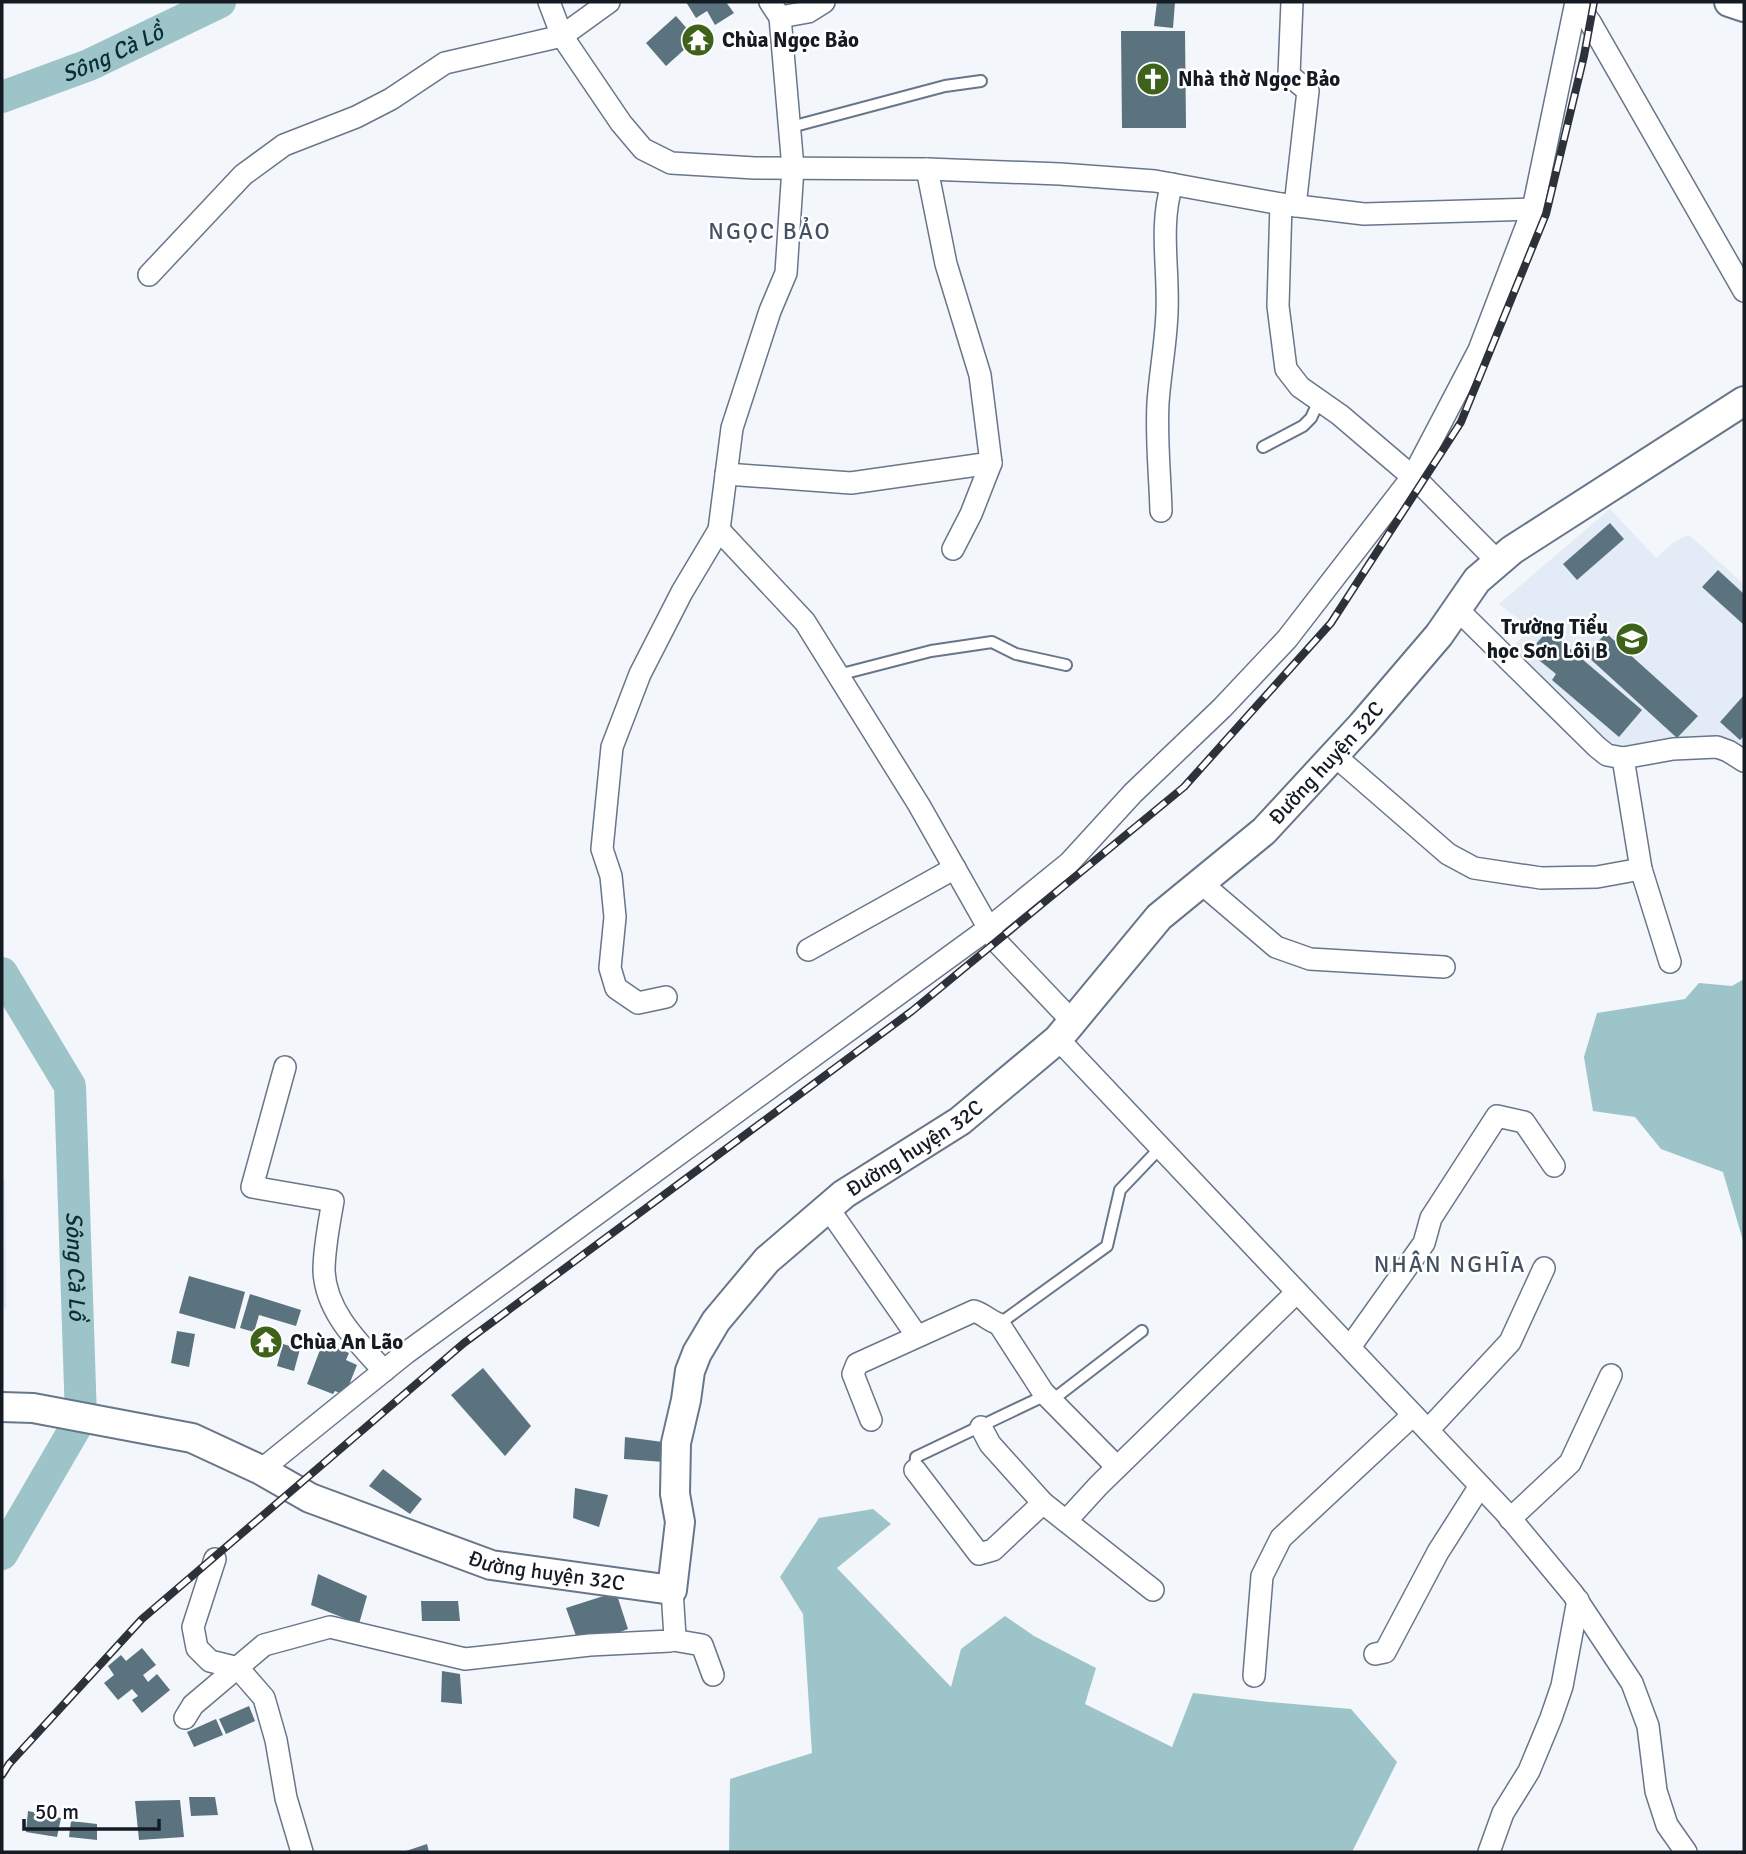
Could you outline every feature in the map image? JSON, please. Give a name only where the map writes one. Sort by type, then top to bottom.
[{"type":"street","points":[[549,2],[562,36],[621,123],[643,149],[671,163],[793,169],[927,169],[1155,181],[1288,205],[1364,215],[1533,209]]},
{"type":"street","points":[[149,275],[243,175],[284,145],[356,117],[391,99],[445,63],[562,36],[609,2]]},
{"type":"street","points":[[666,998],[638,1003],[616,988],[610,968],[615,917],[611,876],[602,849],[612,747],[640,674],[682,592],[719,530],[732,428],[786,272],[793,169],[775,10],[808,12],[824,2]]},
{"type":"street","points":[[1292,2],[1289,75],[1308,91],[1288,205],[1278,306],[1286,369],[1300,387],[1340,415],[1413,476],[1498,562]]},
{"type":"street","points":[[261,1470],[406,1353],[989,928],[1069,863],[1133,793],[1231,698],[1287,639],[1413,476],[1479,350],[1533,209],[1576,2]]},
{"type":"street","points":[[1576,2],[1744,290]]},
{"type":"street","points":[[1729,2],[1744,7]]},
{"type":"street","points":[[927,169],[946,264],[980,375],[991,463],[971,514],[953,549]]},
{"type":"street","points":[[1161,511],[1157,432],[1167,311],[1164,223],[1172,184]]},
{"type":"street","name":"Đường huyện 32C","points":[[2,1407],[33,1408],[192,1438],[261,1470],[310,1498],[491,1565],[672,1590],[680,1522],[675,1494],[676,1443],[690,1371],[716,1321],[767,1260],[844,1194],[960,1121],[1065,1030],[1159,916],[1264,831],[1439,635],[1477,580],[1511,550],[1744,401]]},
{"type":"street","points":[[726,474],[851,484],[991,463]]},
{"type":"street","points":[[719,530],[804,622],[919,805],[996,941],[1065,1030],[1161,1147],[1510,1518],[1577,1600],[1632,1683],[1648,1726],[1656,1791],[1667,1825],[1686,1852]]},
{"type":"street","points":[[1457,610],[1607,755],[1623,758],[1673,749],[1717,747],[1744,761]]},
{"type":"street","points":[[1334,755],[1448,854],[1474,868],[1541,878],[1597,877],[1641,869]]},
{"type":"street","points":[[1623,758],[1641,869],[1670,962]]},
{"type":"street","points":[[808,950],[954,868]]},
{"type":"street","points":[[1200,883],[1276,947],[1310,958],[1444,967]]},
{"type":"street","points":[[285,1067],[252,1187],[333,1201],[324,1271],[327,1292],[341,1319],[384,1371]]},
{"type":"street","points":[[1350,1347],[1424,1243],[1431,1218],[1497,1116],[1524,1122],[1554,1166]]},
{"type":"street","points":[[828,1208],[917,1336]]},
{"type":"street","points":[[1254,1676],[1262,1576],[1280,1538],[1421,1422],[1510,1342],[1545,1268]]},
{"type":"street","points":[[1066,1521],[1117,1467],[1297,1292]]},
{"type":"street","points":[[871,1420],[853,1374],[857,1364],[974,1311],[999,1324],[1049,1398],[1117,1467]]},
{"type":"street","points":[[1510,1518],[1570,1463],[1611,1375]]},
{"type":"street","points":[[981,1427],[990,1444],[1043,1503],[1153,1590]]},
{"type":"street","points":[[915,1470],[979,1554],[993,1550],[1043,1503]]},
{"type":"street","points":[[1375,1654],[1385,1652],[1438,1552],[1480,1486]]},
{"type":"street","points":[[215,1559],[192,1627],[197,1648],[210,1661],[238,1668],[264,1698],[276,1740],[286,1798],[302,1852]]},
{"type":"street","points":[[672,1590],[673,1640]]},
{"type":"street","points":[[1489,1852],[1503,1813],[1529,1771],[1551,1718],[1562,1686],[1577,1600]]},
{"type":"street","points":[[185,1718],[193,1706],[264,1645],[330,1627],[465,1659],[590,1645],[673,1640],[702,1645],[713,1675]]},
{"type":"lane","points":[[790,127],[945,86],[981,81]]},
{"type":"lane","points":[[1263,447],[1303,426],[1311,418],[1319,401]]},
{"type":"lane","points":[[838,675],[931,651],[992,642],[1016,653],[1066,665]]},
{"type":"lane","points":[[999,1324],[1107,1246],[1120,1190],[1161,1147]]},
{"type":"lane","points":[[915,1470],[916,1457],[1049,1398],[1142,1331]]},
{"type":"shaded area","name":"Trường Tiểu học Sơn Lôi B","points":[[1610,509],[1656,558],[1674,542],[1689,535],[1744,584],[1744,754],[1617,749],[1510,649],[1531,629],[1499,604]]},
{"type":"shaded area","points":[[2,1173],[5,1180],[6,1309],[2,1309]]},
{"type":"water","points":[[1744,979],[1744,1244],[1723,1172],[1661,1149],[1635,1117],[1593,1111],[1584,1057],[1597,1013],[1685,999],[1699,983],[1732,986]]},
{"type":"water","points":[[873,1509],[891,1524],[837,1568],[951,1687],[961,1649],[1005,1616],[1034,1636],[1096,1668],[1085,1704],[1172,1747],[1193,1693],[1351,1709],[1397,1762],[1352,1852],[729,1852],[730,1779],[812,1753],[803,1614],[780,1577],[819,1518]]},
{"type":"building","points":[[686,2],[726,2],[734,13],[715,25],[707,11],[696,18]]},
{"type":"building","points":[[1157,2],[1175,2],[1173,28],[1154,26]]},
{"type":"building","points":[[676,16],[696,39],[666,66],[646,43]]},
{"type":"building","name":"Nhà thờ Ngọc Bảo","points":[[1121,31],[1185,31],[1186,128],[1122,128]]},
{"type":"building","points":[[1610,523],[1624,539],[1577,580],[1563,564]]},
{"type":"building","points":[[1718,570],[1744,594],[1744,625],[1702,587]]},
{"type":"building","points":[[1548,630],[1642,710],[1619,737],[1552,680],[1556,674],[1529,652]]},
{"type":"building","points":[[1606,633],[1698,716],[1677,738],[1586,655]]},
{"type":"building","points":[[1744,695],[1744,736],[1740,740],[1720,722]]},
{"type":"building","points":[[189,1276],[245,1292],[235,1329],[179,1313]]},
{"type":"building","points":[[250,1294],[301,1310],[296,1326],[259,1315],[254,1332],[240,1328]]},
{"type":"building","points":[[177,1331],[195,1334],[189,1367],[171,1363]]},
{"type":"building","points":[[323,1342],[349,1353],[346,1360],[357,1365],[345,1395],[335,1391],[333,1394],[307,1384]]},
{"type":"building","points":[[283,1344],[300,1349],[294,1371],[277,1366]]},
{"type":"building","points":[[483,1368],[531,1426],[505,1456],[451,1395]]},
{"type":"building","points":[[625,1437],[663,1442],[664,1462],[624,1459]]},
{"type":"building","points":[[383,1469],[422,1499],[410,1514],[369,1486]]},
{"type":"building","points":[[575,1488],[608,1495],[599,1527],[573,1518]]},
{"type":"building","points":[[318,1574],[367,1596],[359,1624],[311,1605]]},
{"type":"building","points":[[616,1592],[628,1629],[580,1647],[566,1608]]},
{"type":"building","points":[[421,1601],[458,1601],[460,1621],[422,1621]]},
{"type":"building","points":[[142,1648],[156,1665],[143,1675],[148,1682],[157,1674],[170,1690],[142,1713],[132,1700],[138,1696],[132,1689],[118,1700],[104,1683],[114,1675],[108,1666],[121,1655],[126,1661]]},
{"type":"building","points":[[442,1671],[460,1674],[462,1704],[441,1702]]},
{"type":"building","points":[[249,1706],[255,1721],[226,1734],[219,1719]]},
{"type":"building","points":[[216,1719],[223,1735],[194,1747],[187,1732]]},
{"type":"building","points":[[189,1797],[215,1797],[218,1815],[191,1816]]},
{"type":"building","points":[[180,1800],[184,1837],[139,1840],[135,1801]]},
{"type":"building","points":[[28,1811],[61,1818],[57,1837],[26,1832]]},
{"type":"building","points":[[71,1821],[97,1824],[97,1840],[69,1837]]},
{"type":"building","points":[[427,1844],[429,1852],[403,1852]]},
{"type":"waterway","name":"Sông Cà Lồ","points":[[2,97],[89,65],[220,2]]},
{"type":"waterway","name":"Sông Cà Lồ","points":[[2,973],[70,1086],[81,1418],[2,1554]]},
{"type":"railway","points":[[2,1775],[9,1764],[142,1619],[464,1343],[912,1011],[1184,787],[1331,623],[1461,422],[1546,214],[1584,56],[1594,2]]},
{"type":"place","name":"Chùa Ngọc Bảo","points":[[698,40]]},
{"type":"place","name":"Nhà thờ Ngọc Bảo","points":[[1153,79]]},
{"type":"place","name":"Trường Tiểu học Sơn Lôi B","points":[[1632,639]]},
{"type":"place","name":"Chùa An Lão","points":[[266,1342]]},
{"type":"district","name":"NGỌC BẢO","points":[[770,231]]},
{"type":"district","name":"NHÂN NGHĨA","points":[[1450,1264]]}]
